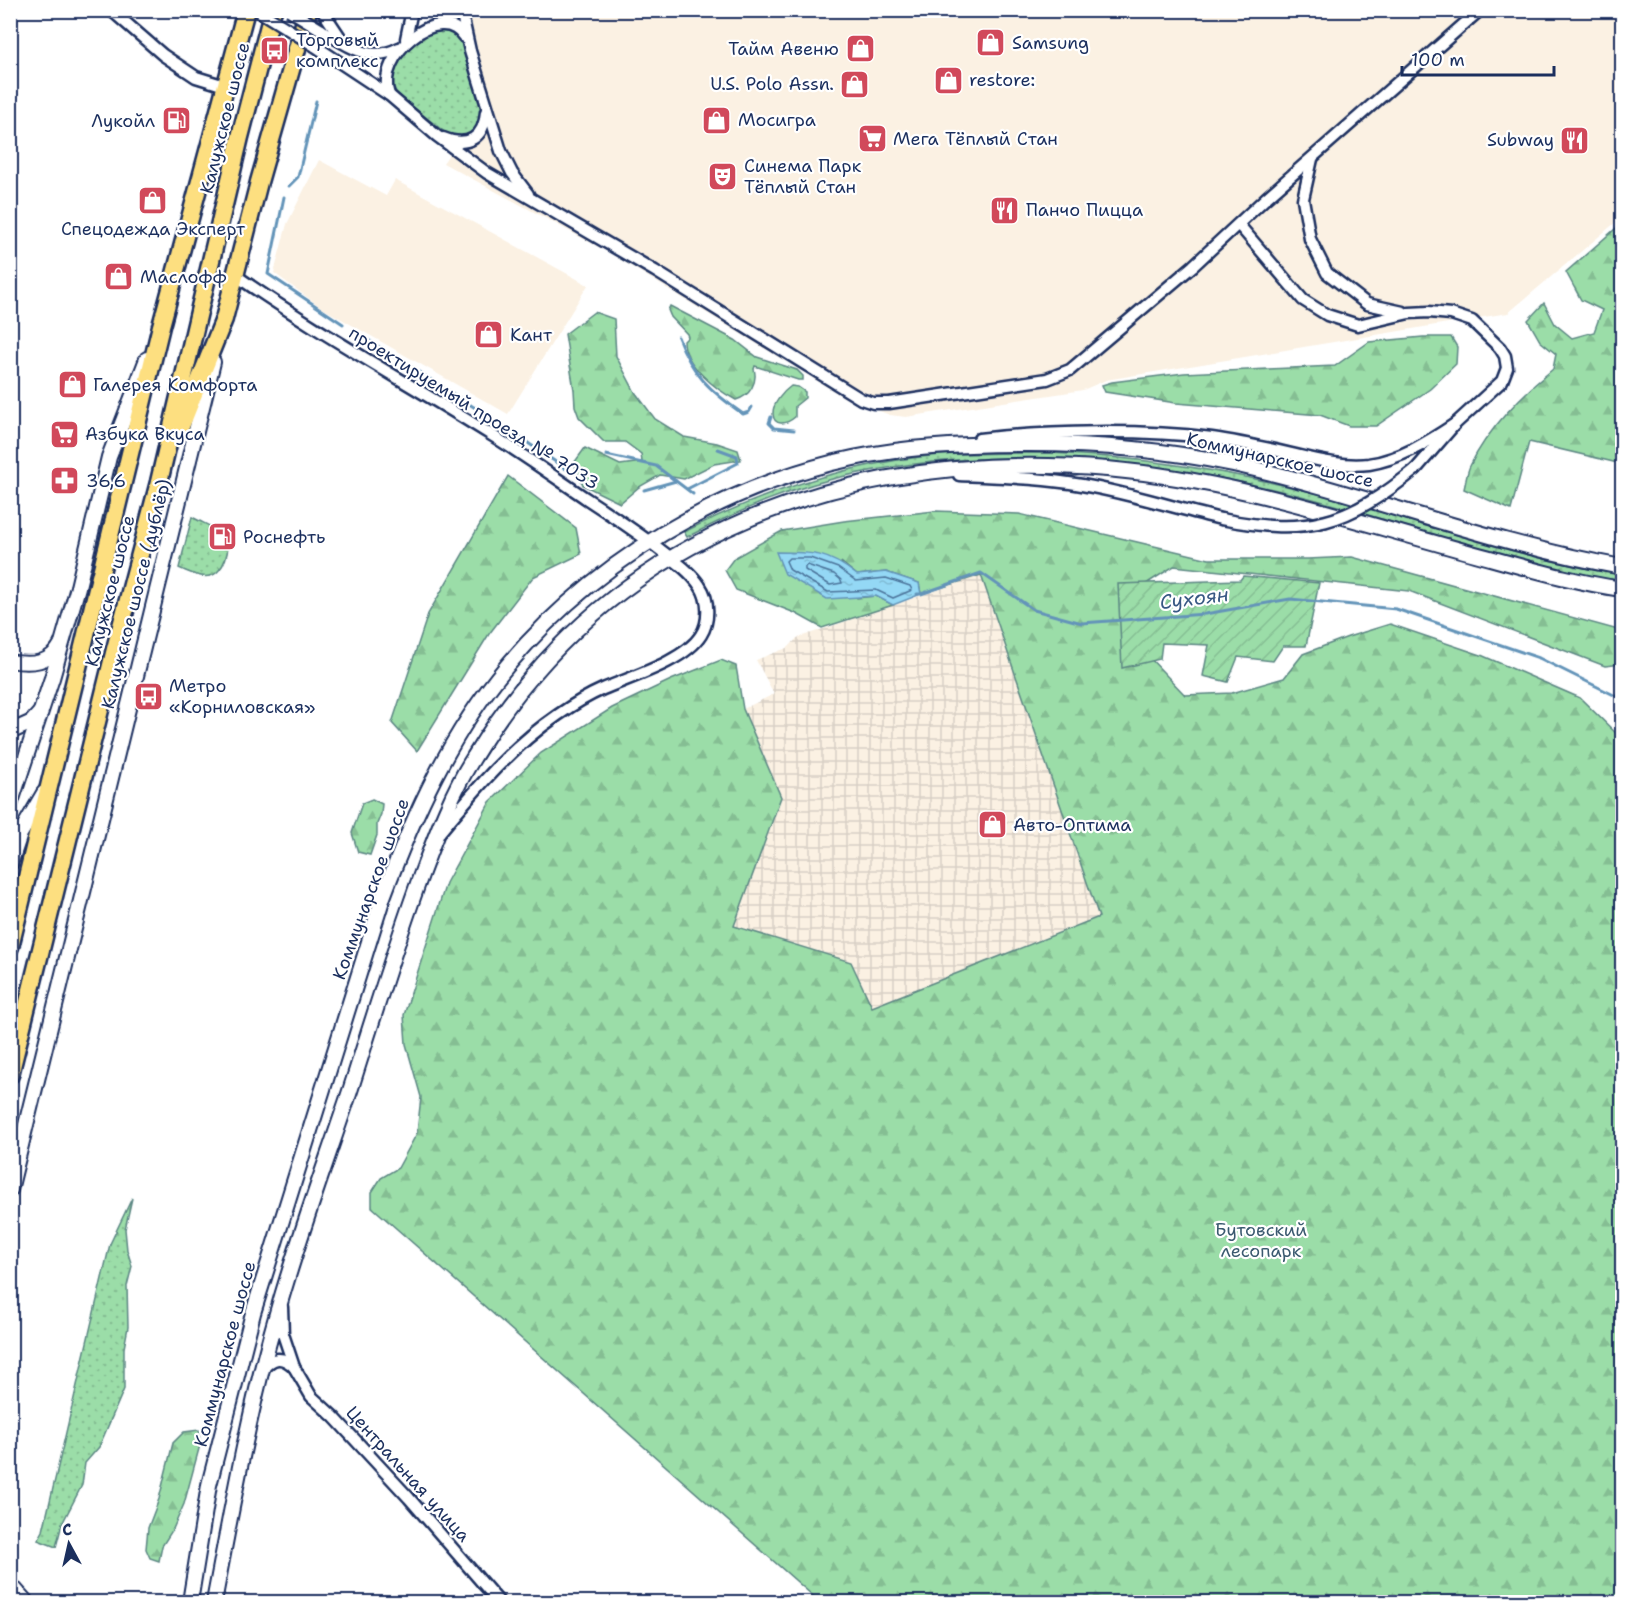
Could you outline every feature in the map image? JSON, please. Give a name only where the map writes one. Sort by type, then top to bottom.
[{"type":"highway","name":"Калужское шоссе","points":[[10,947],[161,326],[246,10]]},
{"type":"highway","name":"Калужское шоссе","points":[[10,1075],[115,649],[159,482],[240,137],[273,10]]},
{"type":"highway","name":"Калужское шоссе (дублёр)","points":[[224,319],[259,182],[308,10]]},
{"type":"highway","points":[[159,482],[224,319]]},
{"type":"main road","name":"Калужское шоссе (дублёр)","points":[[10,1190],[224,319]]},
{"type":"main road","points":[[12,795],[63,640],[109,457],[161,326]]},
{"type":"main road","name":"Коммунарское шоссе","points":[[190,1602],[210,1485],[253,1312],[376,920],[405,838],[430,784],[457,737],[507,667],[569,601],[649,542],[717,505],[765,484],[850,459],[910,449],[986,444],[1053,444],[1176,454],[1230,464],[1314,484],[1513,541],[1623,567]]},
{"type":"main road","name":"Коммунарское шоссе","points":[[214,1602],[235,1489],[281,1297],[402,926],[436,837],[471,760],[526,682],[585,621],[628,586],[671,558],[727,528],[795,501],[854,484],[920,474],[984,468],[1053,467],[1174,476],[1232,487],[1536,570],[1598,586],[1623,589]]},
{"type":"main road","points":[[10,732],[32,722],[41,711]]},
{"type":"main road","points":[[10,864],[21,834],[51,781]]},
{"type":"main road","points":[[10,1584],[26,1602]]},
{"type":"street","points":[[111,10],[163,55],[196,77],[225,86]]},
{"type":"street","points":[[257,10],[388,95],[437,136],[487,173],[655,271],[832,382],[861,399],[873,403],[904,402],[1047,380],[1062,375],[1193,267],[1480,10]]},
{"type":"street","points":[[289,10],[346,44],[369,54],[381,55],[402,45],[434,21],[447,21],[457,26],[470,51]]},
{"type":"street","points":[[388,95],[386,88],[388,68],[408,33],[412,10]]},
{"type":"street","points":[[461,10],[470,51],[501,151],[512,173],[532,199]]},
{"type":"street","points":[[323,14],[346,44]]},
{"type":"street","points":[[437,136],[460,142],[478,136],[485,124],[487,109]]},
{"type":"street","points":[[1312,159],[1303,199],[1310,239],[1327,273],[1367,304],[1409,314]]},
{"type":"street","points":[[910,449],[1000,437],[1101,433],[1154,434],[1209,438],[1344,464],[1369,464],[1398,456],[1434,439],[1455,424],[1502,381],[1507,368],[1505,356],[1479,327],[1461,316],[1441,313],[1409,314],[1358,325],[1327,315],[1303,300],[1239,225]]},
{"type":"street","name":"проектируемый проезд № 7033","points":[[235,275],[340,343],[493,436],[649,542],[690,574],[700,586],[707,608],[706,623],[702,634],[693,646],[678,657],[599,690],[528,737],[485,778],[436,837]]},
{"type":"street","points":[[920,474],[1058,482],[1137,497],[1221,519],[1283,528],[1319,524],[1336,519],[1385,494],[1416,470],[1455,424]]},
{"type":"street","points":[[10,660],[31,663],[45,660],[58,649],[63,640]]},
{"type":"street","name":"Центральная улица","points":[[281,1297],[283,1334],[294,1367],[310,1396],[334,1417],[409,1498],[499,1602]]},
{"type":"street","points":[[262,1370],[270,1360],[279,1359],[287,1360],[294,1367]]},
{"type":"shaded area","points":[[450,11],[1622,11],[1622,217],[1508,313],[1106,380],[1083,390],[906,417],[890,415],[845,398],[608,252],[443,163],[476,115]]},
{"type":"shaded area","points":[[319,160],[386,196],[395,180],[588,285],[508,414],[322,308],[274,273],[287,224]]},
{"type":"shaded area","points":[[981,575],[1099,917],[872,1007],[734,926],[781,797],[743,709],[774,694],[756,660],[789,647],[797,638]]},
{"type":"green space","points":[[430,26],[460,34],[483,117],[475,132],[461,138],[447,134],[397,94],[393,84],[393,74],[401,56]]},
{"type":"green space","points":[[1622,223],[1622,464],[1529,442],[1511,510],[1464,489],[1470,466],[1486,439],[1518,401],[1553,369],[1556,354],[1540,341],[1528,320],[1544,303],[1555,324],[1572,338],[1594,332],[1602,310],[1581,300],[1566,272]]},
{"type":"green space","points":[[670,306],[735,340],[757,357],[797,370],[803,376],[803,380],[755,366],[752,388],[736,400],[711,383],[695,368],[685,350],[684,341],[688,337],[687,334],[671,317],[668,310]]},
{"type":"green space","points":[[594,312],[614,319],[616,356],[635,392],[655,419],[684,437],[717,443],[738,450],[741,460],[714,464],[684,479],[660,475],[639,487],[620,503],[583,485],[574,463],[585,448],[620,465],[642,462],[641,454],[625,442],[604,442],[579,417],[575,406],[565,334]]},
{"type":"green space","points":[[1451,337],[1457,347],[1456,364],[1430,389],[1376,426],[1349,426],[1320,415],[1176,403],[1105,392],[1102,385],[1184,373],[1335,366],[1369,342]]},
{"type":"green space","points":[[791,386],[798,387],[805,392],[805,398],[795,406],[795,417],[779,423],[774,418],[774,406]]},
{"type":"green space","points":[[1051,453],[1149,461],[1279,484],[1504,549],[1622,575],[1622,582],[1543,566],[1309,498],[1254,485],[1198,474],[1083,460],[967,459],[854,474],[810,485],[768,500],[687,537],[684,532],[777,491],[873,464],[941,455]]},
{"type":"green space","points":[[508,476],[576,528],[581,554],[533,577],[489,634],[417,751],[392,723],[428,614]]},
{"type":"green space","name":"Бутовский лесопарк","points":[[935,511],[1019,514],[1209,559],[1352,557],[1622,631],[1622,664],[1605,666],[1409,591],[1174,566],[1138,589],[1144,652],[1185,695],[1232,693],[1284,678],[1303,654],[1390,624],[1481,655],[1580,698],[1622,739],[1622,1602],[820,1602],[372,1207],[372,1192],[381,1178],[398,1168],[417,1133],[421,1097],[406,1044],[404,1015],[446,883],[490,802],[541,753],[612,708],[671,680],[721,660],[736,666],[743,709],[781,797],[734,926],[851,962],[872,1007],[1099,917],[981,575],[921,594],[919,583],[886,572],[857,575],[841,562],[857,598],[876,596],[893,605],[822,628],[795,613],[736,590],[725,570],[734,558],[782,531],[844,521]]},
{"type":"green space","points":[[192,517],[218,531],[227,541],[227,553],[223,565],[210,576],[190,573],[179,568]]},
{"type":"green space","points":[[1243,576],[1319,583],[1306,646],[1283,646],[1273,661],[1238,657],[1228,682],[1203,676],[1209,645],[1162,643],[1160,659],[1122,668],[1118,584],[1240,580]]},
{"type":"green space","points":[[372,799],[382,804],[377,835],[370,855],[358,852],[352,833],[362,803]]},
{"type":"green space","points":[[132,1198],[125,1229],[127,1250],[132,1266],[127,1286],[128,1327],[124,1348],[124,1389],[99,1447],[85,1463],[82,1485],[62,1524],[56,1547],[38,1540],[43,1531],[110,1244]]},
{"type":"green space","points":[[199,1430],[200,1445],[184,1504],[173,1529],[162,1546],[159,1561],[150,1558],[146,1549],[148,1528],[159,1499],[173,1443],[184,1432]]},
{"type":"water","points":[[776,552],[819,555],[847,567],[857,575],[886,572],[919,583],[921,594],[893,605],[876,596],[827,599],[785,574]]},
{"type":"waterway","points":[[289,186],[298,177],[316,101]]},
{"type":"waterway","points":[[284,197],[268,274],[343,324]]},
{"type":"waterway","points":[[357,333],[488,416]]},
{"type":"waterway","points":[[678,337],[689,361],[703,381],[743,414],[749,412],[752,407]]},
{"type":"waterway","points":[[771,417],[769,423],[774,428],[794,430]]},
{"type":"waterway","points":[[506,428],[566,469]]},
{"type":"waterway","points":[[687,489],[738,463],[737,456],[718,449]]},
{"type":"waterway","points":[[606,455],[656,466],[693,494]]},
{"type":"waterway","points":[[644,490],[676,481]]},
{"type":"waterway","name":"Сухоян","points":[[917,594],[981,573],[1034,610],[1082,623],[1205,614],[1290,599],[1396,609],[1539,658],[1622,699]]},
{"type":"place","name":"Samsung","points":[[991,43]]},
{"type":"place","name":"Тайм Авеню","points":[[860,49]]},
{"type":"place","name":"Торговый комплекс","points":[[275,50]]},
{"type":"place","name":"restore:","points":[[948,80]]},
{"type":"place","name":"U.S. Polo Assn.","points":[[855,84]]},
{"type":"place","name":"Мосигра","points":[[717,120]]},
{"type":"place","name":"Лукойл","points":[[176,121]]},
{"type":"place","name":"Мега Тёплый Cтан","points":[[872,139]]},
{"type":"place","name":"Subway","points":[[1575,140]]},
{"type":"place","name":"Синема Парк Тёплый Стан","points":[[723,176]]},
{"type":"place","name":"Спецодежда Эксперт","points":[[153,200]]},
{"type":"place","name":"Панчо Пицца","points":[[1005,210]]},
{"type":"place","name":"Маслофф","points":[[119,277]]},
{"type":"place","name":"Кант","points":[[489,335]]},
{"type":"place","name":"Галерея Комфорта","points":[[72,385]]},
{"type":"place","name":"Азбука Вкуса","points":[[64,434]]},
{"type":"place","name":"36,6","points":[[65,481]]},
{"type":"place","name":"Роснефть","points":[[222,537]]},
{"type":"place","name":"Метро «Корниловская»","points":[[148,696]]},
{"type":"place","name":"Авто-Оптима","points":[[992,825]]}]
